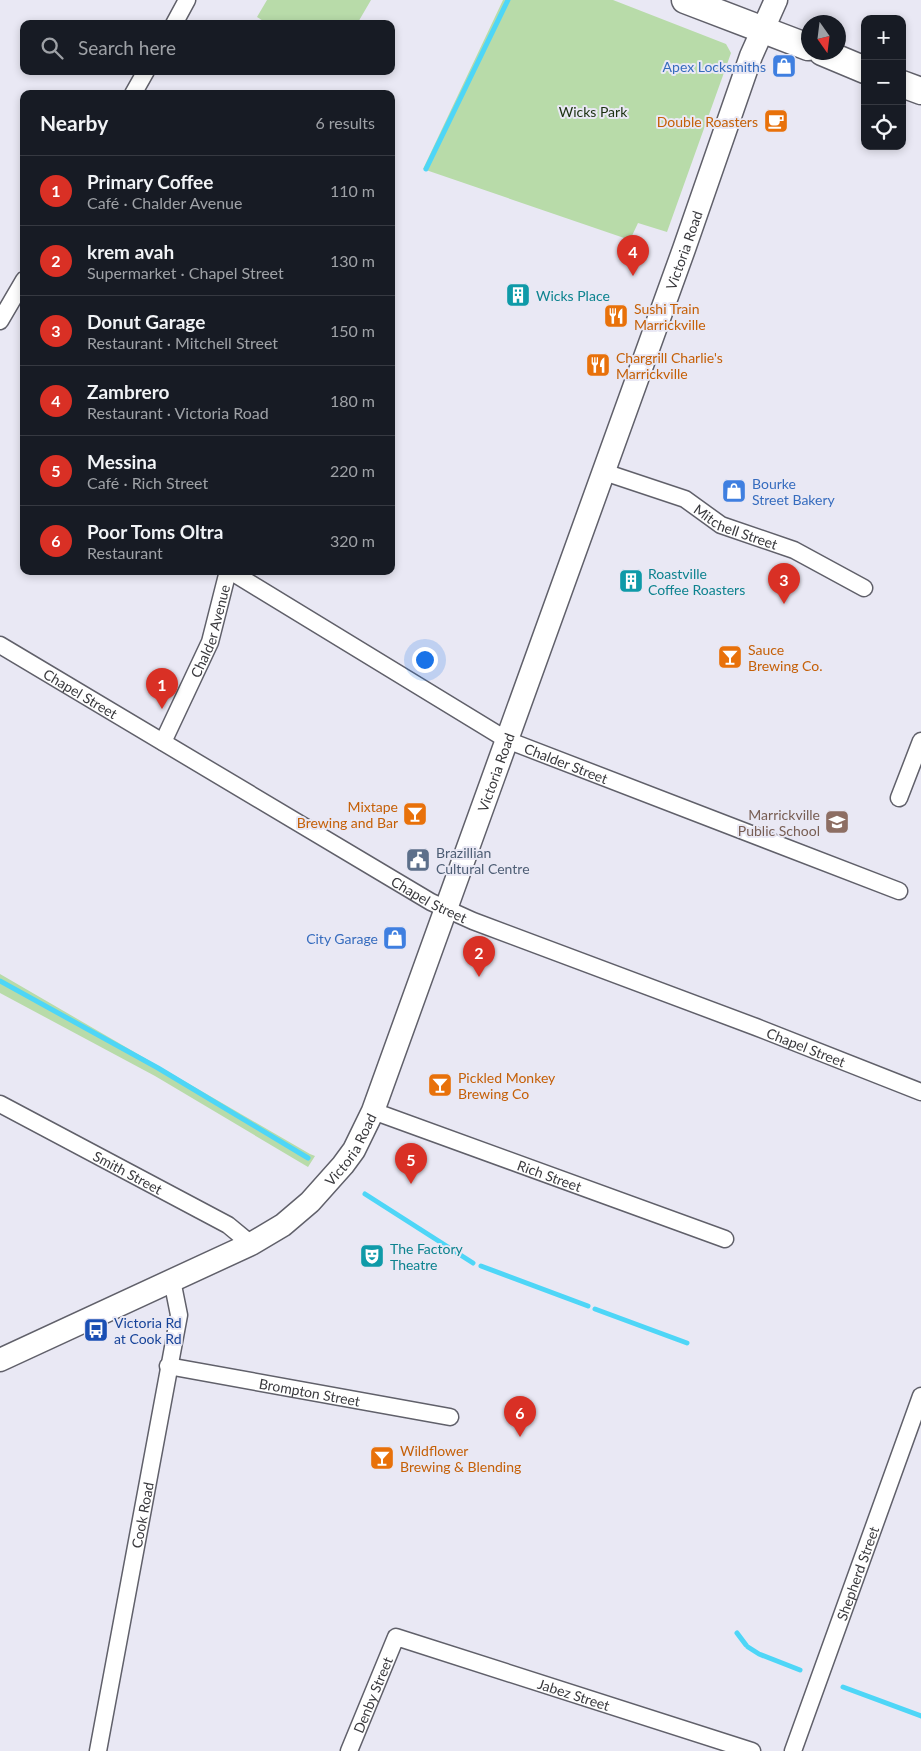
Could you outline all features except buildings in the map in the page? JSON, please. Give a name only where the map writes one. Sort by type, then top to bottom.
[{"type":"main road","points":[[685,0],[801,44]]},
{"type":"main road","name":"Victoria Road","points":[[0,1360],[251,1244],[283,1225],[327,1184],[354,1150],[373,1111],[604,472],[751,56],[776,0]]},
{"type":"main road","points":[[841,60],[861,68]]},
{"type":"main road","points":[[906,86],[921,92]]},
{"type":"street","points":[[176,20],[187,0]]},
{"type":"street","points":[[135,90],[144,75]]},
{"type":"street","points":[[0,321],[5,302],[20,285]]},
{"type":"street","name":"Mitchell Street","points":[[604,472],[685,499],[721,525],[794,550],[864,588]]},
{"type":"street","name":"Chalder Avenue","points":[[163,742],[210,642],[228,575]]},
{"type":"street","name":"Chalder Street","points":[[236,575],[507,740],[899,891]]},
{"type":"street","name":"Chapel Street","points":[[0,645],[445,909],[473,922],[747,1024],[921,1092]]},
{"type":"street","points":[[898,798],[921,741]]},
{"type":"street","name":"Smith Street","points":[[0,1104],[228,1225],[251,1244]]},
{"type":"street","name":"Rich Street","points":[[373,1111],[725,1240]]},
{"type":"street","name":"Cook Road","points":[[98,1751],[179,1315],[172,1280]]},
{"type":"street","name":"Brompton Street","points":[[168,1366],[450,1417]]},
{"type":"street","name":"Shepherd Street","points":[[793,1751],[921,1396]]},
{"type":"street","name":"Denby Street","points":[[349,1751],[396,1637]]},
{"type":"street","name":"Jabez Street","points":[[396,1637],[752,1751]]},
{"type":"green space","points":[[267,0],[371,0],[359,20],[262,20],[257,17]]},
{"type":"green space","name":"Wicks Park","points":[[503,0],[613,0],[726,44],[731,53],[667,232],[638,223],[630,240],[423,169]]},
{"type":"green space","points":[[0,974],[315,1156],[308,1167],[155,1076],[0,993]]},
{"type":"waterway","points":[[426,169],[508,0]]},
{"type":"waterway","points":[[0,981],[158,1068],[308,1158]]},
{"type":"waterway","points":[[365,1194],[473,1263]]},
{"type":"waterway","points":[[481,1266],[588,1306]]},
{"type":"waterway","points":[[595,1309],[687,1343]]},
{"type":"waterway","points":[[737,1633],[746,1645]]},
{"type":"waterway","points":[[748,1647],[759,1654],[800,1670]]},
{"type":"waterway","points":[[843,1687],[921,1716]]},
{"type":"place","name":"Apex Locksmiths","points":[[784,66]]},
{"type":"place","name":"Double Roasters","points":[[776,121]]},
{"type":"place","name":"Zambrero","points":[[633,276]]},
{"type":"place","name":"Wicks Place","points":[[518,295]]},
{"type":"place","name":"Sushi Train Marrickville","points":[[616,316]]},
{"type":"place","name":"Chargrill Charlie's Marrickville","points":[[598,365]]},
{"type":"place","name":"Bourke Street Bakery","points":[[734,491]]},
{"type":"place","name":"Roastville Coffee Roasters","points":[[631,581]]},
{"type":"place","name":"Donut Garage","points":[[784,604]]},
{"type":"place","name":"Sauce Brewing Co.","points":[[730,657]]},
{"type":"place","name":"Primary Coffee","points":[[162,709]]},
{"type":"place","name":"Mixtape Brewing and Bar","points":[[415,814]]},
{"type":"place","name":"Marrickville Public School","points":[[837,822]]},
{"type":"place","name":"Brazillian Cultural Centre","points":[[418,860]]},
{"type":"place","name":"City Garage","points":[[395,938]]},
{"type":"place","name":"krem avah","points":[[479,977]]},
{"type":"place","name":"Pickled Monkey Brewing Co","points":[[440,1085]]},
{"type":"place","name":"Messina","points":[[411,1184]]},
{"type":"place","name":"The Factory Theatre","points":[[372,1256]]},
{"type":"place","name":"Victoria Rd at Cook Rd","points":[[96,1330]]},
{"type":"place","name":"Poor Toms Oltra","points":[[520,1437]]},
{"type":"place","name":"Wildflower Brewing & Blending","points":[[382,1458]]}]
